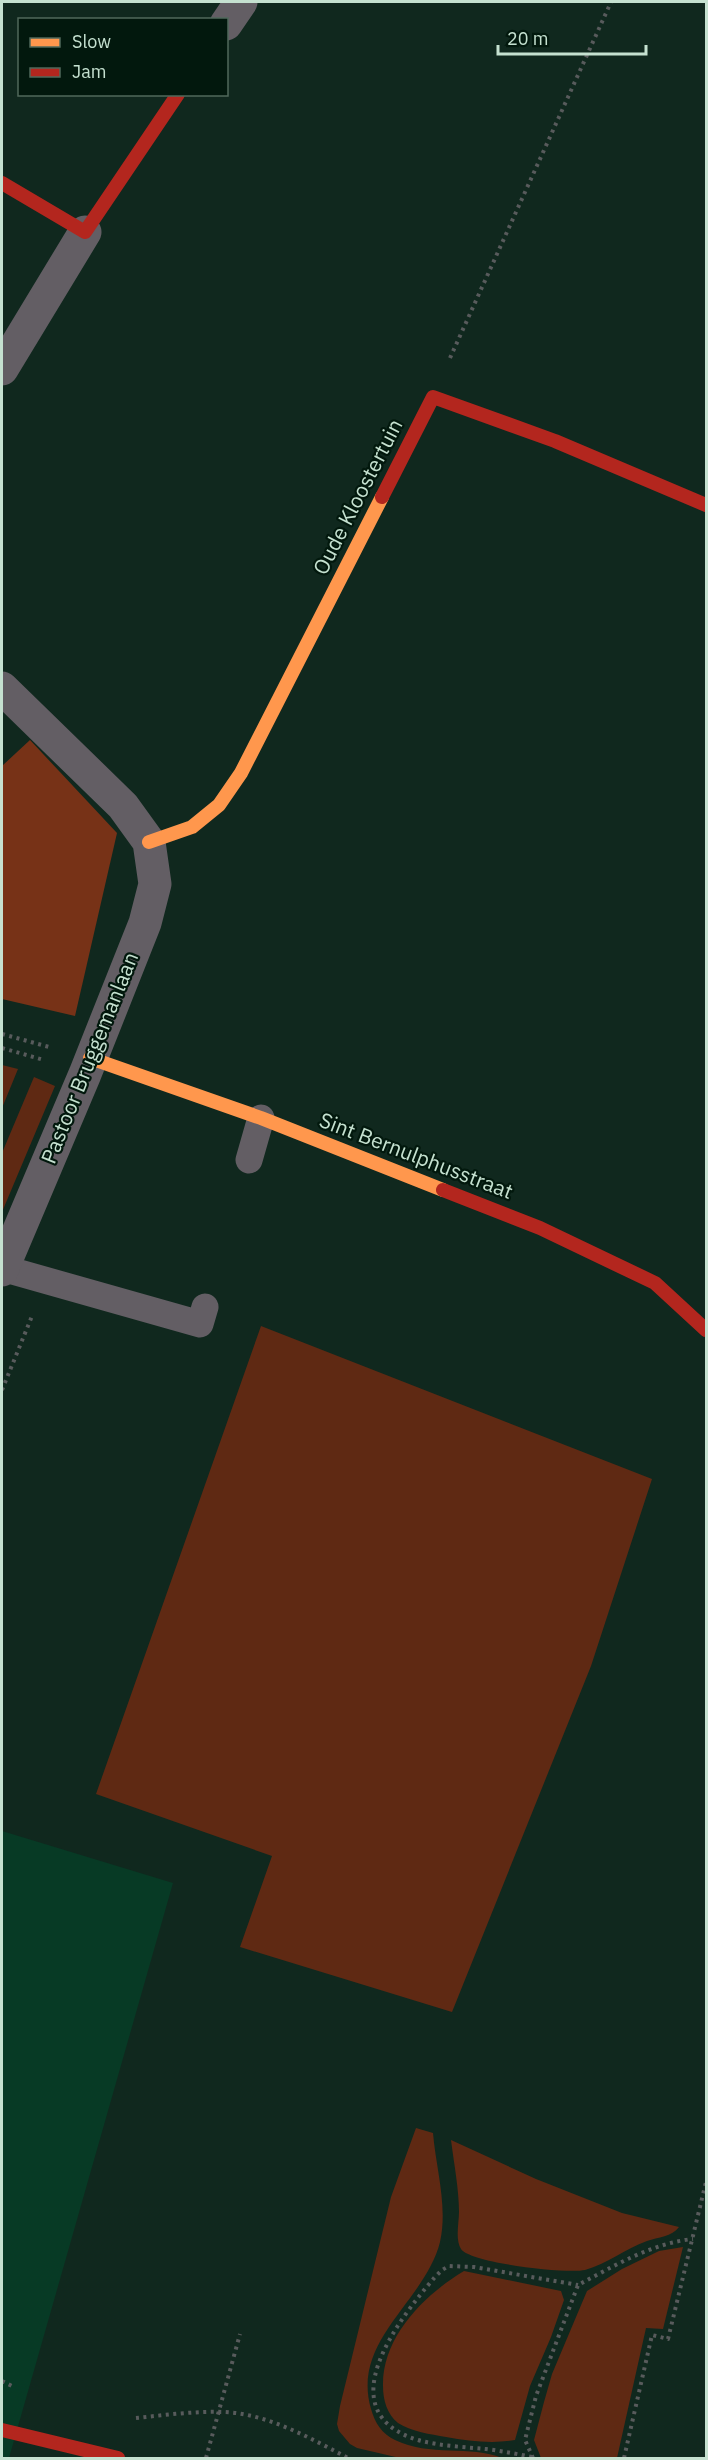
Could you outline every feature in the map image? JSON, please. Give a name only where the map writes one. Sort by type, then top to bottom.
[{"type":"street","points":[[228,21],[242,2]]},
{"type":"street","points":[[2,369],[85,232],[177,96]]},
{"type":"street","points":[[2,183],[85,232]]},
{"type":"street","points":[[433,397],[555,441],[706,505]]},
{"type":"street","name":"Oude Kloostertuin","points":[[149,842],[192,826],[219,805],[240,773],[433,397]]},
{"type":"street","points":[[2,688],[123,806],[149,842]]},
{"type":"street","name":"Pastoor Bruggemanlaan","points":[[2,1269],[145,923],[155,884],[149,842]]},
{"type":"street","name":"Sint Bernulphusstraat","points":[[90,1058],[261,1118],[540,1228],[655,1283],[706,1330]]},
{"type":"street","points":[[2,2430],[118,2458]]},
{"type":"lane","points":[[249,1160],[261,1118]]},
{"type":"lane","points":[[2,1269],[200,1324],[206,1307]]},
{"type":"path","points":[[433,397],[611,2]]},
{"type":"path","points":[[2,1034],[90,1058]]},
{"type":"path","points":[[624,2458],[652,2335],[668,2339],[706,2182]]},
{"type":"path","points":[[532,2458],[417,2440],[397,2431],[381,2418],[375,2403],[376,2365],[382,2349],[395,2328],[442,2270],[449,2266],[474,2267],[578,2285],[620,2263],[669,2243],[693,2239]]},
{"type":"path","points":[[532,2458],[525,2440],[536,2396],[578,2285]]},
{"type":"path","points":[[206,2458],[240,2334]]},
{"type":"path","points":[[2,2381],[18,2389]]},
{"type":"path","points":[[126,2418],[182,2413],[219,2413],[264,2420],[313,2439],[348,2458]]},
{"type":"shaded area","points":[[30,740],[117,833],[75,1016],[2,999],[2,766]]},
{"type":"shaded area","points":[[2,1065],[18,1069],[2,1108]]},
{"type":"shaded area","points":[[34,1077],[55,1086],[2,1212],[2,1153]]},
{"type":"shaded area","points":[[261,1326],[652,1479],[591,1666],[452,2012],[240,1947],[272,1856],[96,1794]]},
{"type":"shaded area","points":[[2,1831],[173,1883],[9,2458],[2,2458]]},
{"type":"shaded area","points":[[416,2128],[433,2133],[443,2215],[440,2242],[432,2264],[392,2322],[371,2362],[368,2384],[371,2409],[377,2423],[390,2438],[408,2445],[436,2450],[477,2452],[502,2458],[400,2458],[357,2448],[350,2444],[339,2431],[337,2424],[391,2197]]},
{"type":"shaded area","points":[[451,2140],[536,2179],[622,2213],[679,2227],[669,2235],[639,2244],[585,2270],[519,2266],[468,2254],[461,2249],[458,2241],[458,2194]]},
{"type":"shaded area","points":[[683,2247],[663,2329],[646,2328],[617,2458],[541,2458],[534,2440],[544,2402],[552,2374],[587,2291],[622,2269],[659,2251]]},
{"type":"shaded area","points":[[464,2271],[561,2291],[564,2300],[530,2386],[515,2440],[472,2441],[415,2431],[398,2423],[388,2411],[383,2386],[385,2368],[398,2334],[408,2319],[434,2292]]},
{"type":"traffic: slow","points":[[149,842],[192,827],[219,805],[241,773],[382,497]]},
{"type":"traffic: slow","points":[[90,1058],[261,1118],[443,1190]]},
{"type":"traffic: jam","points":[[2,183],[85,232],[177,96]]},
{"type":"traffic: jam","points":[[382,497],[433,397],[555,441],[706,505]]},
{"type":"traffic: jam","points":[[443,1190],[540,1228],[655,1283],[706,1330]]},
{"type":"traffic: jam","points":[[2,2430],[118,2458]]}]
